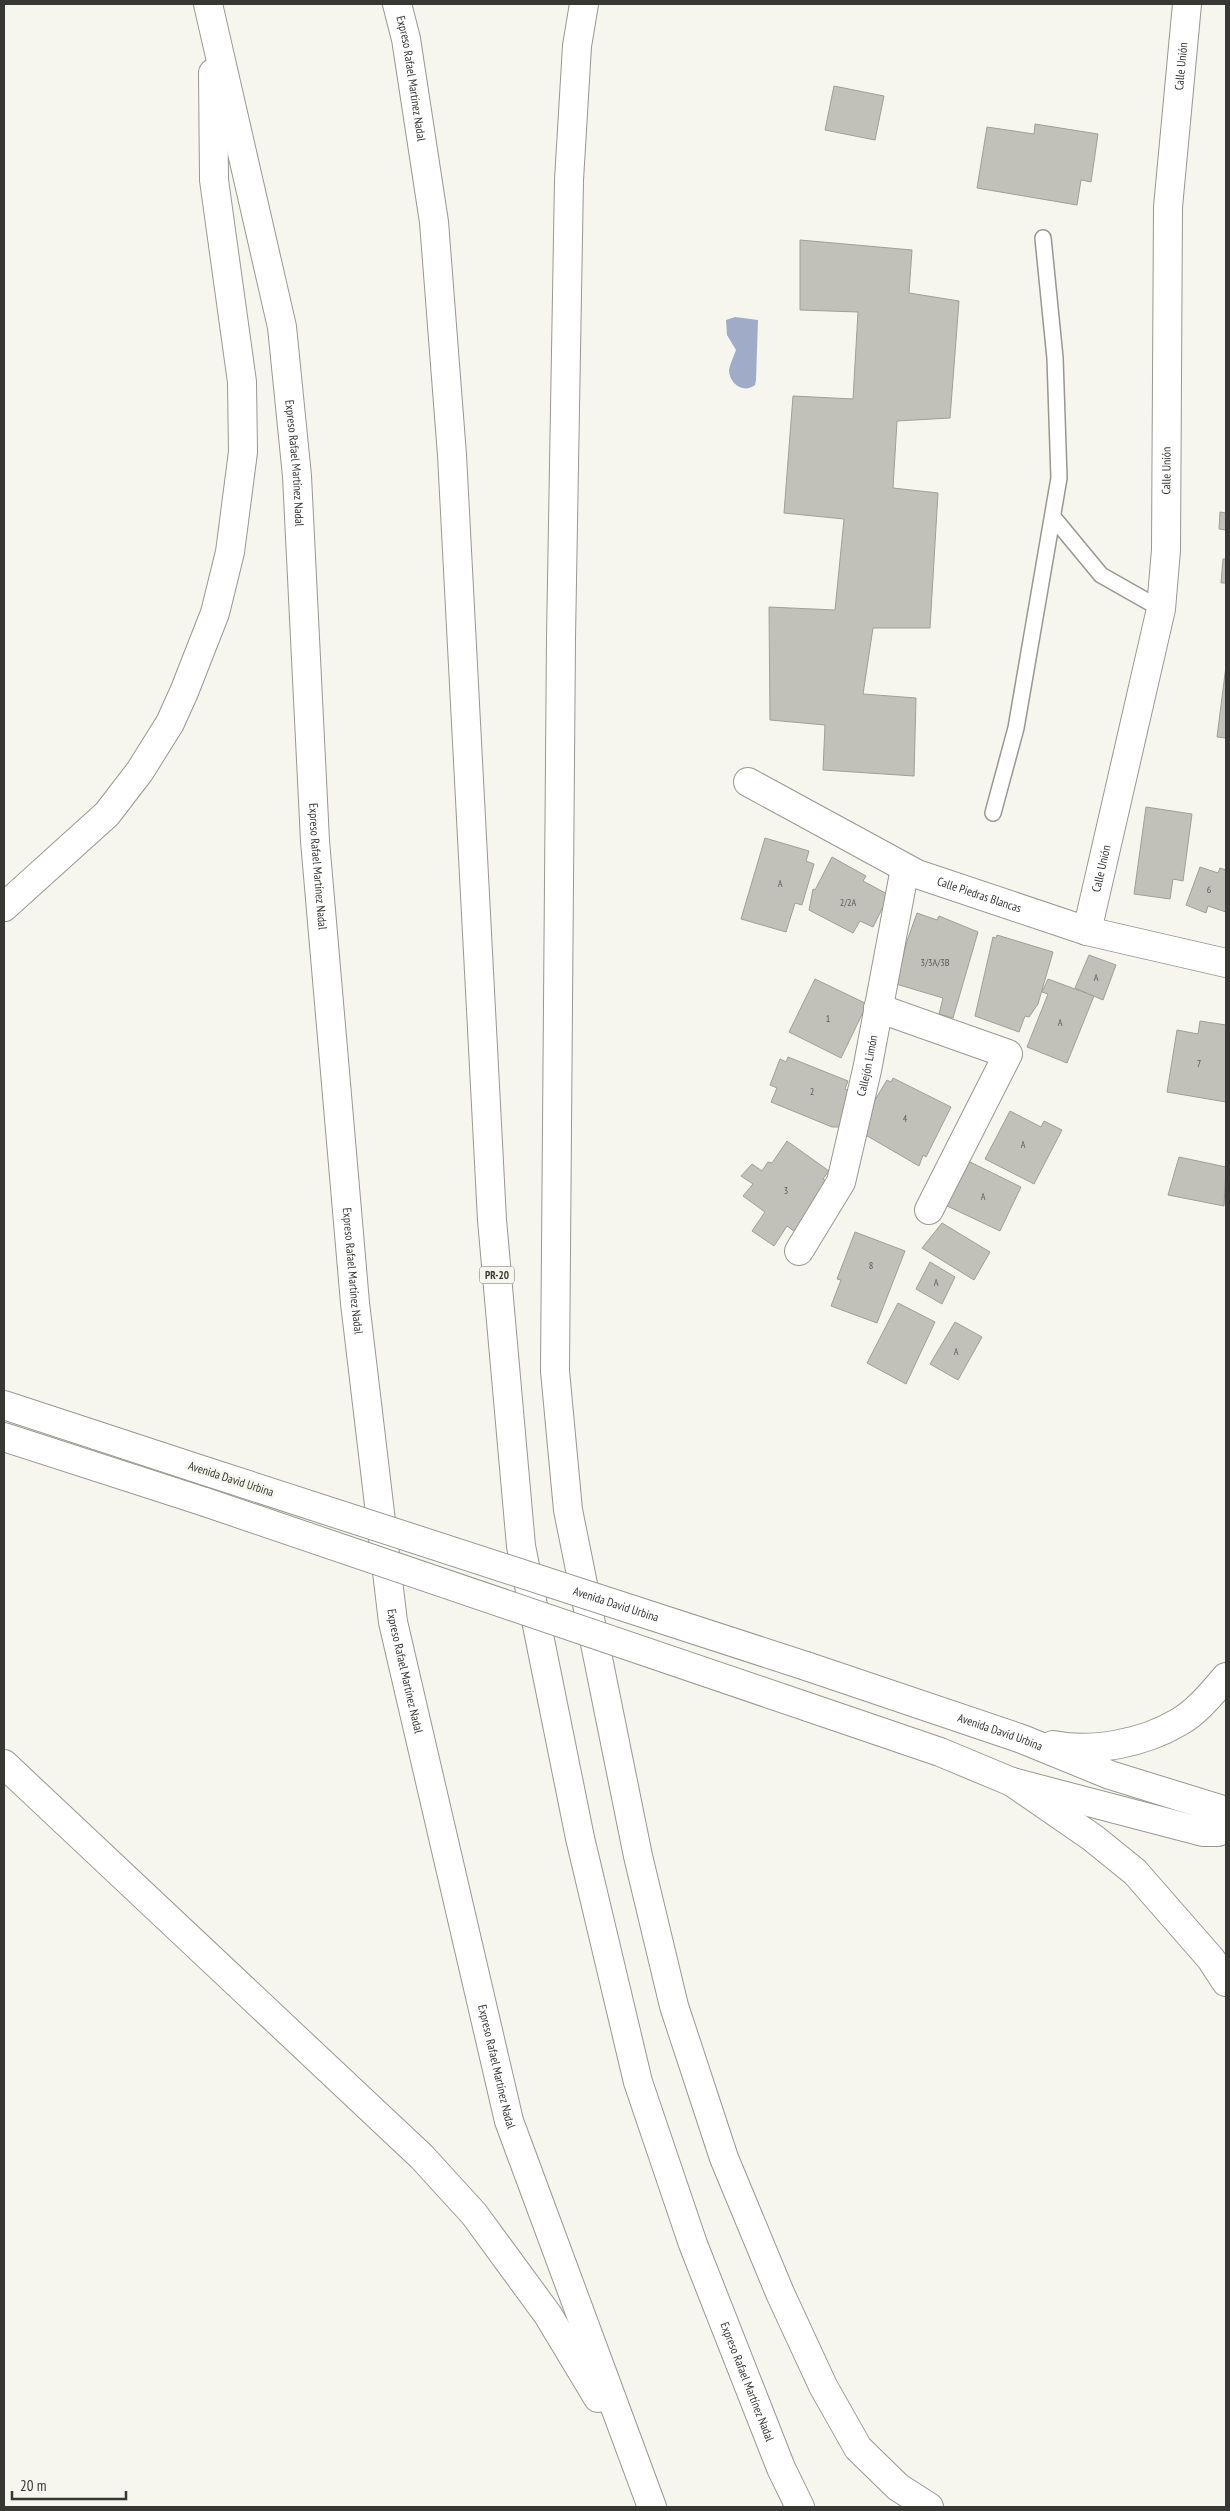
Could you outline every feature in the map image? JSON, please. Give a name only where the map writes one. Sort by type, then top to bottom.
[{"type":"main road","name":"Expreso Rafael Martínez Nadal","points":[[397,4],[406,39],[434,222],[452,455],[492,1220],[521,1546],[580,1838],[638,2082],[693,2244],[781,2468],[800,2507]]},
{"type":"main road","points":[[584,4],[577,46],[569,180],[561,648],[555,1371],[568,1510],[642,1875],[674,2006],[724,2158],[780,2293],[823,2386],[858,2448],[898,2488],[929,2507]]},
{"type":"main road","name":"Calle Unión","points":[[1087,931],[1161,609],[1166,550],[1168,207],[1187,4]]},
{"type":"main road","name":"Expreso Rafael Martínez Nadal","points":[[210,13],[282,327],[297,476],[315,841],[355,1303],[393,1622],[508,2121],[652,2507]]},
{"type":"main road","points":[[4,908],[107,814],[140,771],[170,723],[184,692],[215,613],[230,552],[242,452],[242,382],[214,180],[210,13]]},
{"type":"main road","name":"Calle Piedras Blancas","points":[[748,782],[917,874],[1087,931],[1226,962]]},
{"type":"main road","name":"Callejón Limón","points":[[799,1251],[841,1182],[878,1008],[905,868]]},
{"type":"main road","points":[[878,1008],[1008,1054],[929,1210]]},
{"type":"main road","name":"Avenida David Urbina","points":[[4,1405],[806,1666],[1022,1739],[1110,1775],[1226,1810]]},
{"type":"main road","points":[[4,1437],[204,1502],[940,1752],[1012,1782],[1203,1832],[1218,1832],[1226,1828]]},
{"type":"main road","points":[[1022,1739],[1061,1747],[1101,1747],[1145,1737],[1180,1722],[1208,1699],[1226,1678]]},
{"type":"main road","points":[[4,1764],[422,2157],[474,2214],[548,2315],[632,2454]]},
{"type":"main road","points":[[1012,1782],[1093,1838],[1134,1872],[1211,1959],[1226,1982]]},
{"type":"lane","points":[[993,813],[1016,728],[1058,478],[1055,368],[1044,238]]},
{"type":"lane","points":[[1052,518],[1101,575],[1161,609]]},
{"type":"water","points":[[735,317],[758,320],[756,380],[755,385],[751,388],[738,386],[730,375],[729,370],[736,350],[727,335],[726,320]]},
{"type":"building","points":[[834,86],[884,96],[875,140],[825,130]]},
{"type":"building","points":[[1035,124],[1098,134],[1091,182],[1081,180],[1077,205],[977,188],[987,127],[1034,134]]},
{"type":"building","points":[[800,240],[912,250],[909,293],[959,301],[950,418],[897,421],[893,488],[938,493],[930,628],[873,628],[863,694],[916,698],[914,776],[823,770],[825,725],[770,720],[769,607],[835,610],[844,519],[784,513],[793,396],[853,399],[858,312],[800,310]]},
{"type":"building","points":[[1220,512],[1226,513],[1226,530],[1219,529]]},
{"type":"building","points":[[1223,559],[1226,559],[1226,583],[1221,583]]},
{"type":"building","points":[[1226,666],[1226,738],[1217,737]]},
{"type":"building","points":[[1146,807],[1192,814],[1183,881],[1173,879],[1170,899],[1134,894]]},
{"type":"building","points":[[765,838],[809,851],[806,861],[814,864],[802,905],[795,903],[786,932],[741,919]]},
{"type":"building","points":[[832,857],[866,876],[863,881],[889,895],[873,927],[860,921],[853,933],[809,910],[813,889],[815,890]]},
{"type":"building","points":[[1200,867],[1218,873],[1220,868],[1226,870],[1226,912],[1208,906],[1206,913],[1186,905]]},
{"type":"building","points":[[917,913],[937,920],[939,916],[978,932],[953,1018],[939,1014],[943,998],[896,984],[907,941]]},
{"type":"building","points":[[997,935],[1053,952],[1038,1004],[1029,1017],[1025,1016],[1019,1032],[975,1016],[993,937],[996,938]]},
{"type":"building","points":[[1089,955],[1116,965],[1103,1000],[1075,988]]},
{"type":"building","points":[[815,979],[867,1004],[841,1058],[789,1032]]},
{"type":"building","points":[[1048,979],[1094,996],[1067,1063],[1027,1047],[1048,994],[1042,992]]},
{"type":"building","points":[[1200,1021],[1226,1025],[1226,1102],[1167,1092],[1177,1030],[1198,1034]]},
{"type":"building","points":[[788,1057],[848,1081],[845,1089],[852,1092],[844,1127],[832,1127],[771,1102],[777,1088],[770,1085],[780,1059],[786,1062]]},
{"type":"building","points":[[893,1078],[951,1107],[926,1157],[923,1155],[919,1166],[857,1130],[887,1080],[891,1082]]},
{"type":"building","points":[[1010,1111],[1041,1127],[1044,1121],[1062,1130],[1034,1184],[985,1159]]},
{"type":"building","points":[[787,1141],[829,1171],[823,1179],[829,1183],[795,1232],[787,1226],[774,1246],[752,1231],[765,1212],[743,1196],[753,1184],[741,1176],[752,1164],[762,1171],[768,1162],[772,1163]]},
{"type":"building","points":[[1179,1157],[1226,1167],[1224,1206],[1168,1195]]},
{"type":"building","points":[[966,1160],[1021,1187],[1000,1231],[945,1205]]},
{"type":"building","points":[[942,1223],[990,1252],[974,1280],[922,1248]]},
{"type":"building","points":[[855,1232],[905,1251],[877,1323],[831,1306],[841,1280],[837,1279]]},
{"type":"building","points":[[930,1262],[955,1277],[942,1304],[916,1289]]},
{"type":"building","points":[[898,1303],[935,1322],[906,1384],[867,1363]]},
{"type":"building","points":[[955,1322],[982,1337],[958,1380],[930,1364]]}]
